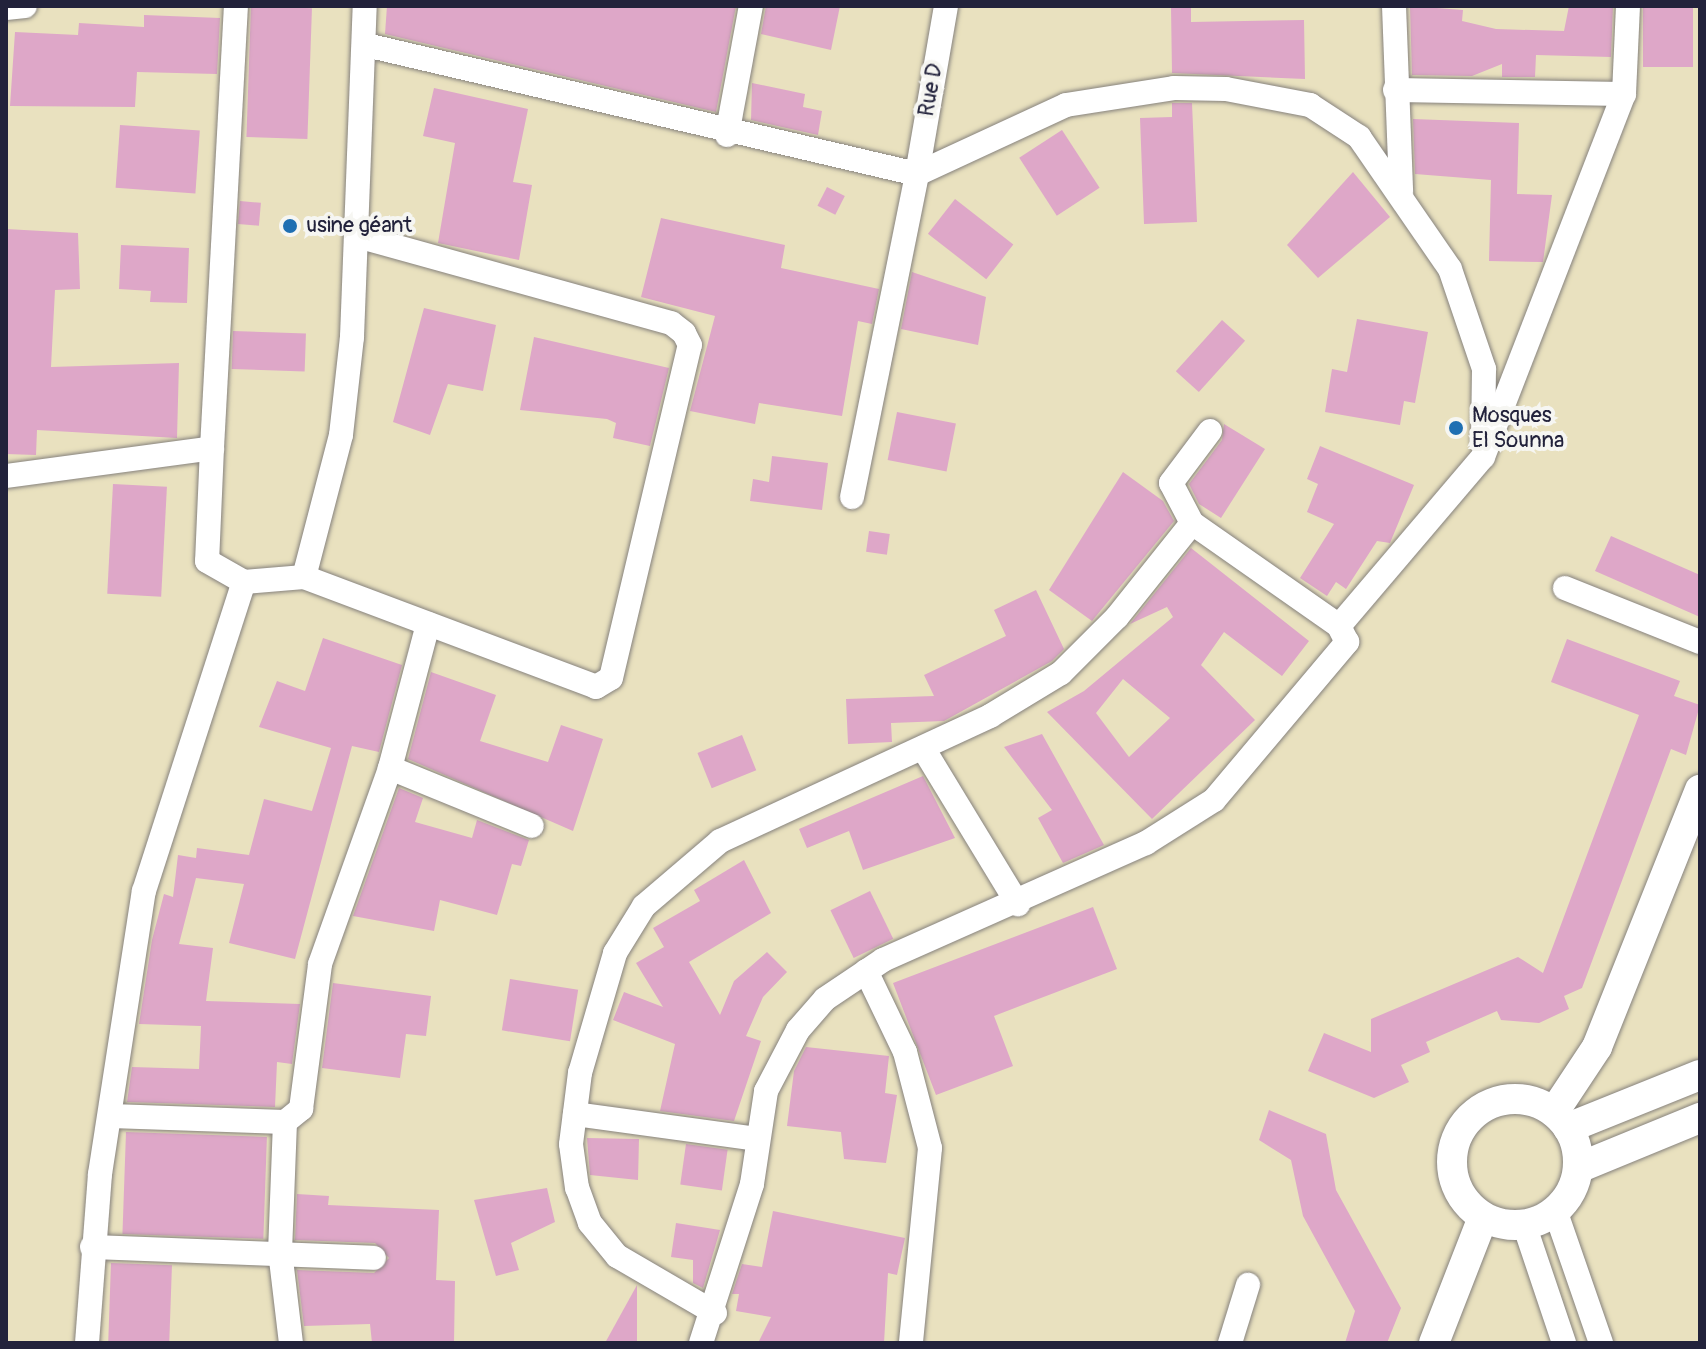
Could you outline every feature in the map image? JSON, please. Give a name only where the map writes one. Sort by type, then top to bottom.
[{"type":"street","points":[[6,8],[25,6]]},
{"type":"street","points":[[236,6],[207,561],[244,582],[304,577],[606,686],[690,345],[671,323],[357,236]]},
{"type":"street","points":[[304,577],[341,435],[357,236],[365,6]]},
{"type":"street","points":[[727,135],[751,6]]},
{"type":"street","name":"Rue D","points":[[852,497],[917,174],[946,6]]},
{"type":"street","points":[[1394,6],[1401,192]]},
{"type":"street","points":[[1339,626],[1483,457],[1624,94],[1628,6]]},
{"type":"street","points":[[366,45],[727,135],[917,174],[1066,105],[1174,88],[1226,89],[1310,105],[1345,124],[1401,192],[1450,269],[1484,369],[1483,457]]},
{"type":"street","points":[[1395,90],[1624,94]]},
{"type":"street","points":[[701,1343],[715,1313],[752,1184],[766,1091],[798,1030],[825,999],[866,971],[1146,843],[1214,800],[1347,642],[1339,626],[1192,523],[1171,483],[1210,431]]},
{"type":"street","points":[[6,476],[212,448]]},
{"type":"street","points":[[715,1313],[647,1279],[590,1223],[577,1188],[575,1114],[615,953],[673,874],[720,841],[923,748],[1061,673],[1117,617],[1192,523]]},
{"type":"street","points":[[87,1343],[92,1247],[144,891],[244,582]]},
{"type":"street","points":[[1565,588],[1700,642]]},
{"type":"street","points":[[111,1116],[285,1122],[301,1109],[320,964],[390,768],[428,624]]},
{"type":"street","points":[[923,748],[1018,904]]},
{"type":"street","points":[[390,768],[532,826]]},
{"type":"street","points":[[1578,1168],[1561,1120],[1597,1047],[1700,790]]},
{"type":"street","points":[[866,971],[905,1052],[930,1148],[911,1343]]},
{"type":"street","points":[[1700,1075],[1561,1120],[1515,1099],[1486,1107],[1462,1127],[1451,1166],[1467,1204],[1483,1217],[1524,1224],[1555,1210],[1578,1168],[1700,1118]]},
{"type":"street","points":[[575,1114],[757,1139]]},
{"type":"street","points":[[285,1122],[280,1251],[291,1343]]},
{"type":"street","points":[[1555,1210],[1601,1343]]},
{"type":"street","points":[[1434,1343],[1483,1217]]},
{"type":"street","points":[[1524,1224],[1564,1343]]},
{"type":"street","points":[[92,1247],[280,1251],[374,1258]]},
{"type":"street","points":[[1230,1343],[1248,1285]]},
{"type":"building","points":[[251,6],[312,8],[307,139],[246,137]]},
{"type":"building","points":[[387,6],[736,6],[716,112],[385,34]]},
{"type":"building","points":[[766,6],[840,6],[831,50],[761,34]]},
{"type":"building","points":[[1410,6],[1463,10],[1462,21],[1496,29],[1564,31],[1569,6],[1613,6],[1611,57],[1536,55],[1535,77],[1502,77],[1502,64],[1472,76],[1412,75]]},
{"type":"building","points":[[1643,6],[1693,6],[1693,67],[1643,67]]},
{"type":"building","points":[[1171,8],[1191,8],[1191,22],[1304,20],[1305,79],[1172,73]]},
{"type":"building","points":[[144,15],[220,18],[217,74],[137,72],[135,107],[10,106],[15,32],[78,35],[79,23],[144,27]]},
{"type":"building","points":[[752,83],[805,94],[803,107],[822,111],[818,135],[751,120]]},
{"type":"building","points":[[434,88],[528,109],[513,182],[532,185],[519,260],[438,243],[455,143],[423,136]]},
{"type":"building","points":[[1172,103],[1192,103],[1197,222],[1144,224],[1140,118],[1172,117]]},
{"type":"building","points":[[1413,119],[1519,123],[1517,194],[1552,195],[1543,262],[1489,261],[1491,180],[1415,174]]},
{"type":"building","points":[[120,125],[200,131],[195,193],[116,188]]},
{"type":"building","points":[[1062,130],[1100,188],[1057,216],[1019,158]]},
{"type":"building","points":[[1353,172],[1390,217],[1318,278],[1287,245]]},
{"type":"building","points":[[827,187],[845,196],[835,215],[817,206]]},
{"type":"building","points":[[955,199],[1013,245],[986,279],[928,234]]},
{"type":"building","points":[[240,201],[261,203],[259,226],[238,224]]},
{"type":"building","points":[[661,218],[785,245],[781,268],[879,289],[872,324],[858,321],[842,416],[759,403],[755,424],[690,411],[715,316],[641,297]]},
{"type":"building","points":[[6,229],[78,233],[80,289],[55,290],[51,367],[179,363],[177,438],[37,430],[36,455],[6,454]]},
{"type":"building","points":[[121,245],[189,248],[187,303],[150,302],[151,291],[119,289]]},
{"type":"building","points":[[912,272],[986,297],[978,345],[901,329]]},
{"type":"building","points":[[424,308],[496,325],[483,391],[448,384],[430,435],[393,422]]},
{"type":"building","points":[[1357,319],[1428,332],[1415,403],[1404,401],[1400,425],[1325,412],[1332,369],[1347,372]]},
{"type":"building","points":[[1222,320],[1245,341],[1199,392],[1176,371]]},
{"type":"building","points":[[233,331],[306,334],[305,372],[232,369]]},
{"type":"building","points":[[534,337],[669,368],[650,446],[613,438],[616,423],[607,419],[520,410]]},
{"type":"building","points":[[897,412],[956,423],[947,472],[888,460]]},
{"type":"building","points":[[1224,424],[1265,449],[1221,518],[1199,504],[1189,484],[1222,440]]},
{"type":"building","points":[[1320,446],[1414,485],[1390,543],[1377,541],[1346,589],[1336,582],[1327,596],[1300,578],[1334,524],[1307,512],[1318,484],[1307,479]]},
{"type":"building","points":[[772,456],[828,463],[822,510],[750,501],[753,479],[769,482]]},
{"type":"building","points":[[1123,472],[1163,501],[1174,521],[1092,621],[1049,590]]},
{"type":"building","points":[[113,484],[167,487],[161,597],[107,594]]},
{"type":"building","points":[[869,531],[890,534],[887,555],[866,552]]},
{"type":"building","points":[[1611,536],[1700,575],[1700,617],[1595,571]]},
{"type":"building","points":[[1191,548],[1309,641],[1282,676],[1224,632],[1201,665],[1255,720],[1152,819],[1047,712],[1084,691],[1173,617],[1167,607],[1130,624]],"holes":[[[1123,679],[1170,718],[1129,757],[1096,713]]]},
{"type":"building","points":[[1036,590],[1064,649],[1052,661],[944,721],[891,723],[892,742],[848,744],[846,699],[934,696],[924,675],[1006,636],[994,610]]},
{"type":"building","points":[[323,638],[402,665],[379,752],[352,746],[295,959],[229,943],[244,884],[196,878],[179,944],[213,948],[206,1001],[300,1004],[292,1064],[277,1062],[275,1107],[127,1102],[132,1067],[199,1069],[201,1026],[139,1024],[152,940],[164,894],[173,897],[178,855],[196,858],[197,848],[249,855],[264,799],[312,811],[331,748],[259,727],[277,681],[305,691]]},
{"type":"building","points":[[1567,639],[1680,681],[1674,696],[1700,705],[1686,755],[1671,749],[1582,988],[1564,996],[1569,1009],[1539,1023],[1501,1020],[1497,1011],[1426,1042],[1430,1052],[1401,1065],[1409,1082],[1374,1098],[1308,1071],[1324,1033],[1371,1052],[1371,1019],[1518,957],[1543,973],[1639,715],[1551,682]]},
{"type":"building","points":[[431,672],[496,695],[480,741],[548,762],[561,725],[603,739],[573,831],[408,759]]},
{"type":"building","points":[[1042,734],[1104,845],[1063,863],[1038,818],[1052,810],[1004,747]]},
{"type":"building","points":[[742,735],[756,770],[712,788],[697,753]]},
{"type":"building","points":[[923,776],[955,838],[863,870],[849,831],[807,848],[799,829]]},
{"type":"building","points":[[399,788],[423,798],[415,822],[472,838],[477,820],[529,840],[521,866],[512,864],[497,915],[440,900],[434,931],[353,916]]},
{"type":"building","points":[[744,860],[771,913],[689,962],[720,1015],[734,981],[767,952],[787,972],[763,997],[746,1036],[761,1041],[734,1121],[660,1111],[675,1044],[613,1020],[624,992],[663,1007],[636,963],[664,947],[653,928],[700,901],[694,890]]},
{"type":"building","points":[[870,891],[893,939],[854,958],[830,910]]},
{"type":"building","points":[[1093,907],[1117,969],[994,1016],[1013,1066],[936,1095],[893,983]]},
{"type":"building","points":[[510,979],[578,990],[570,1041],[502,1030]]},
{"type":"building","points":[[333,983],[431,996],[426,1036],[406,1034],[400,1078],[322,1068]]},
{"type":"building","points":[[806,1047],[889,1056],[885,1093],[897,1095],[886,1163],[844,1159],[841,1132],[787,1126],[794,1071]]},
{"type":"building","points":[[1269,1110],[1326,1134],[1336,1190],[1401,1308],[1387,1343],[1345,1343],[1355,1311],[1303,1216],[1291,1160],[1259,1140]]},
{"type":"building","points":[[126,1132],[267,1137],[263,1239],[122,1234]]},
{"type":"building","points":[[587,1138],[639,1139],[638,1180],[590,1175]]},
{"type":"building","points":[[686,1144],[728,1150],[722,1190],[680,1185]]},
{"type":"building","points":[[547,1188],[555,1222],[511,1243],[519,1270],[496,1276],[474,1200]]},
{"type":"building","points":[[297,1194],[329,1196],[328,1205],[439,1210],[436,1280],[455,1281],[454,1343],[372,1343],[370,1324],[304,1326],[297,1270],[374,1273],[389,1258],[375,1243],[295,1240]]},
{"type":"building","points":[[773,1211],[905,1238],[897,1275],[888,1273],[884,1343],[758,1343],[771,1317],[736,1311],[739,1294],[732,1294],[742,1264],[762,1267]]},
{"type":"building","points":[[676,1223],[720,1230],[703,1288],[693,1283],[693,1260],[671,1257]]},
{"type":"building","points":[[111,1263],[172,1265],[169,1343],[108,1343]]},
{"type":"building","points":[[637,1285],[637,1343],[605,1343]]},
{"type":"place","name":"usine géant","points":[[290,226]]},
{"type":"place","name":"Mosques El Sounna","points":[[1456,428]]}]
